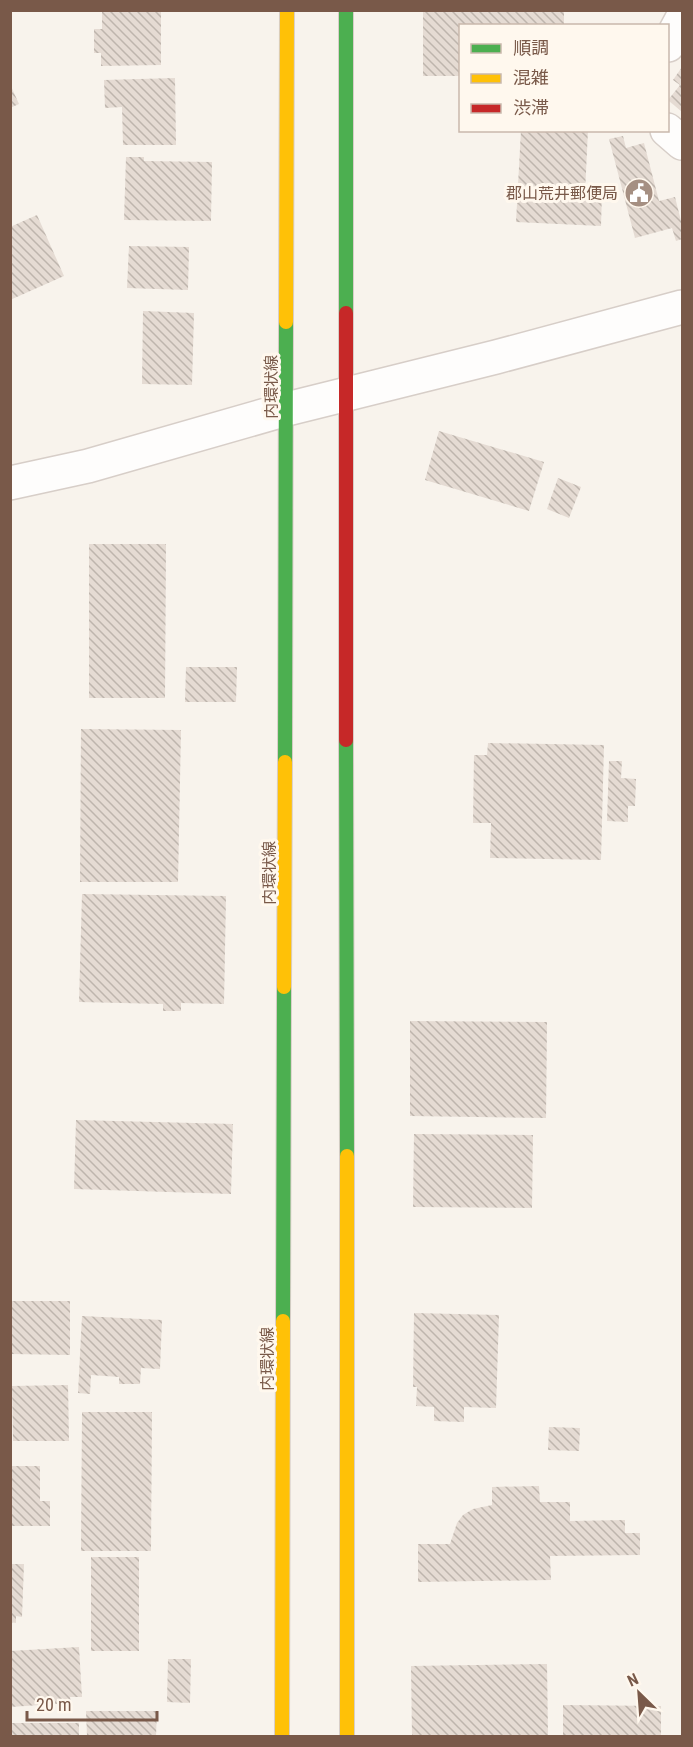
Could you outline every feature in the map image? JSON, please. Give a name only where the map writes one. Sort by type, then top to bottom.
[{"type":"street","name":"内環状線","points":[[282,1737],[287,10]]},
{"type":"street","points":[[346,10],[347,1737]]},
{"type":"street","points":[[669,43],[682,19]]},
{"type":"street","points":[[669,132],[682,142]]},
{"type":"street","points":[[10,483],[88,466],[287,409],[496,357],[682,307]]},
{"type":"building","points":[[102,10],[161,10],[161,65],[101,66],[101,53],[94,53],[94,29],[102,29]]},
{"type":"building","points":[[423,10],[564,10],[564,24],[459,24],[459,76],[423,76]]},
{"type":"building","points":[[682,67],[682,112],[669,101],[680,85],[673,80]]},
{"type":"building","points":[[175,78],[176,145],[123,145],[122,107],[105,108],[104,80]]},
{"type":"building","points":[[10,84],[19,104],[10,108]]},
{"type":"building","points":[[521,132],[588,132],[585,193],[602,193],[601,226],[516,222]]},
{"type":"building","points":[[623,136],[626,148],[644,143],[659,201],[675,197],[682,225],[682,239],[676,241],[672,228],[635,238],[609,139]]},
{"type":"building","points":[[126,157],[144,157],[144,161],[212,162],[211,221],[124,220]]},
{"type":"building","points":[[37,215],[64,276],[10,300],[10,227]]},
{"type":"building","points":[[129,246],[189,247],[188,290],[127,288]]},
{"type":"building","points":[[143,311],[194,313],[192,385],[142,384]]},
{"type":"building","points":[[439,431],[544,462],[529,511],[425,480]]},
{"type":"building","points":[[558,478],[581,487],[569,518],[547,509]]},
{"type":"building","points":[[89,544],[166,544],[165,698],[89,698]]},
{"type":"building","points":[[186,667],[237,667],[236,702],[185,702]]},
{"type":"building","points":[[81,729],[181,730],[178,882],[80,882]]},
{"type":"building","points":[[488,743],[604,745],[601,860],[490,858],[491,823],[473,823],[474,755],[487,755]]},
{"type":"building","points":[[609,761],[622,761],[621,778],[636,779],[635,806],[628,806],[628,822],[607,821]]},
{"type":"building","points":[[82,894],[226,896],[224,1004],[181,1003],[181,1011],[163,1011],[163,1004],[79,1002]]},
{"type":"building","points":[[410,1021],[547,1022],[546,1118],[410,1116]]},
{"type":"building","points":[[76,1120],[233,1124],[231,1194],[74,1189]]},
{"type":"building","points":[[414,1134],[533,1135],[532,1208],[413,1207]]},
{"type":"building","points":[[11,1301],[70,1301],[70,1355],[11,1354]]},
{"type":"building","points":[[414,1313],[499,1315],[496,1408],[464,1407],[464,1422],[434,1421],[434,1407],[416,1406],[417,1387],[413,1387]]},
{"type":"building","points":[[82,1316],[162,1320],[160,1369],[141,1368],[140,1384],[119,1384],[119,1377],[91,1375],[90,1394],[78,1393]]},
{"type":"building","points":[[68,1385],[69,1441],[13,1441],[12,1386]]},
{"type":"building","points":[[82,1412],[152,1412],[151,1551],[81,1551]]},
{"type":"building","points":[[549,1427],[580,1428],[579,1451],[548,1450]]},
{"type":"building","points":[[10,1466],[40,1466],[40,1501],[50,1501],[50,1526],[10,1526]]},
{"type":"building","points":[[539,1486],[540,1502],[570,1502],[570,1521],[625,1520],[625,1533],[640,1533],[640,1555],[550,1556],[551,1580],[418,1582],[418,1544],[450,1544],[457,1523],[463,1515],[473,1509],[492,1505],[492,1487]]},
{"type":"building","points":[[91,1557],[139,1557],[139,1651],[91,1651]]},
{"type":"building","points":[[10,1564],[24,1564],[22,1617],[16,1616],[16,1623],[10,1622]]},
{"type":"building","points":[[79,1647],[82,1697],[70,1697],[71,1703],[10,1707],[10,1651]]},
{"type":"building","points":[[168,1659],[191,1659],[190,1703],[167,1702]]},
{"type":"building","points":[[547,1664],[548,1736],[412,1736],[411,1666]]},
{"type":"building","points":[[563,1705],[661,1706],[661,1736],[563,1736]]},
{"type":"building","points":[[86,1711],[157,1711],[156,1736],[87,1736]]},
{"type":"building","points":[[10,1723],[79,1723],[79,1736],[10,1736]]},
{"type":"traffic: fast","points":[[346,10],[346,313]]},
{"type":"traffic: fast","points":[[285,762],[286,322]]},
{"type":"traffic: fast","points":[[346,740],[347,1156]]},
{"type":"traffic: fast","points":[[283,1321],[284,987]]},
{"type":"traffic: slow","points":[[286,322],[287,10]]},
{"type":"traffic: slow","points":[[284,987],[285,762]]},
{"type":"traffic: slow","points":[[347,1156],[347,1736]]},
{"type":"traffic: slow","points":[[282,1736],[283,1321]]},
{"type":"traffic: jam","points":[[346,313],[346,740]]},
{"type":"place","name":"郡山荒井郵便局","points":[[639,193]]}]
